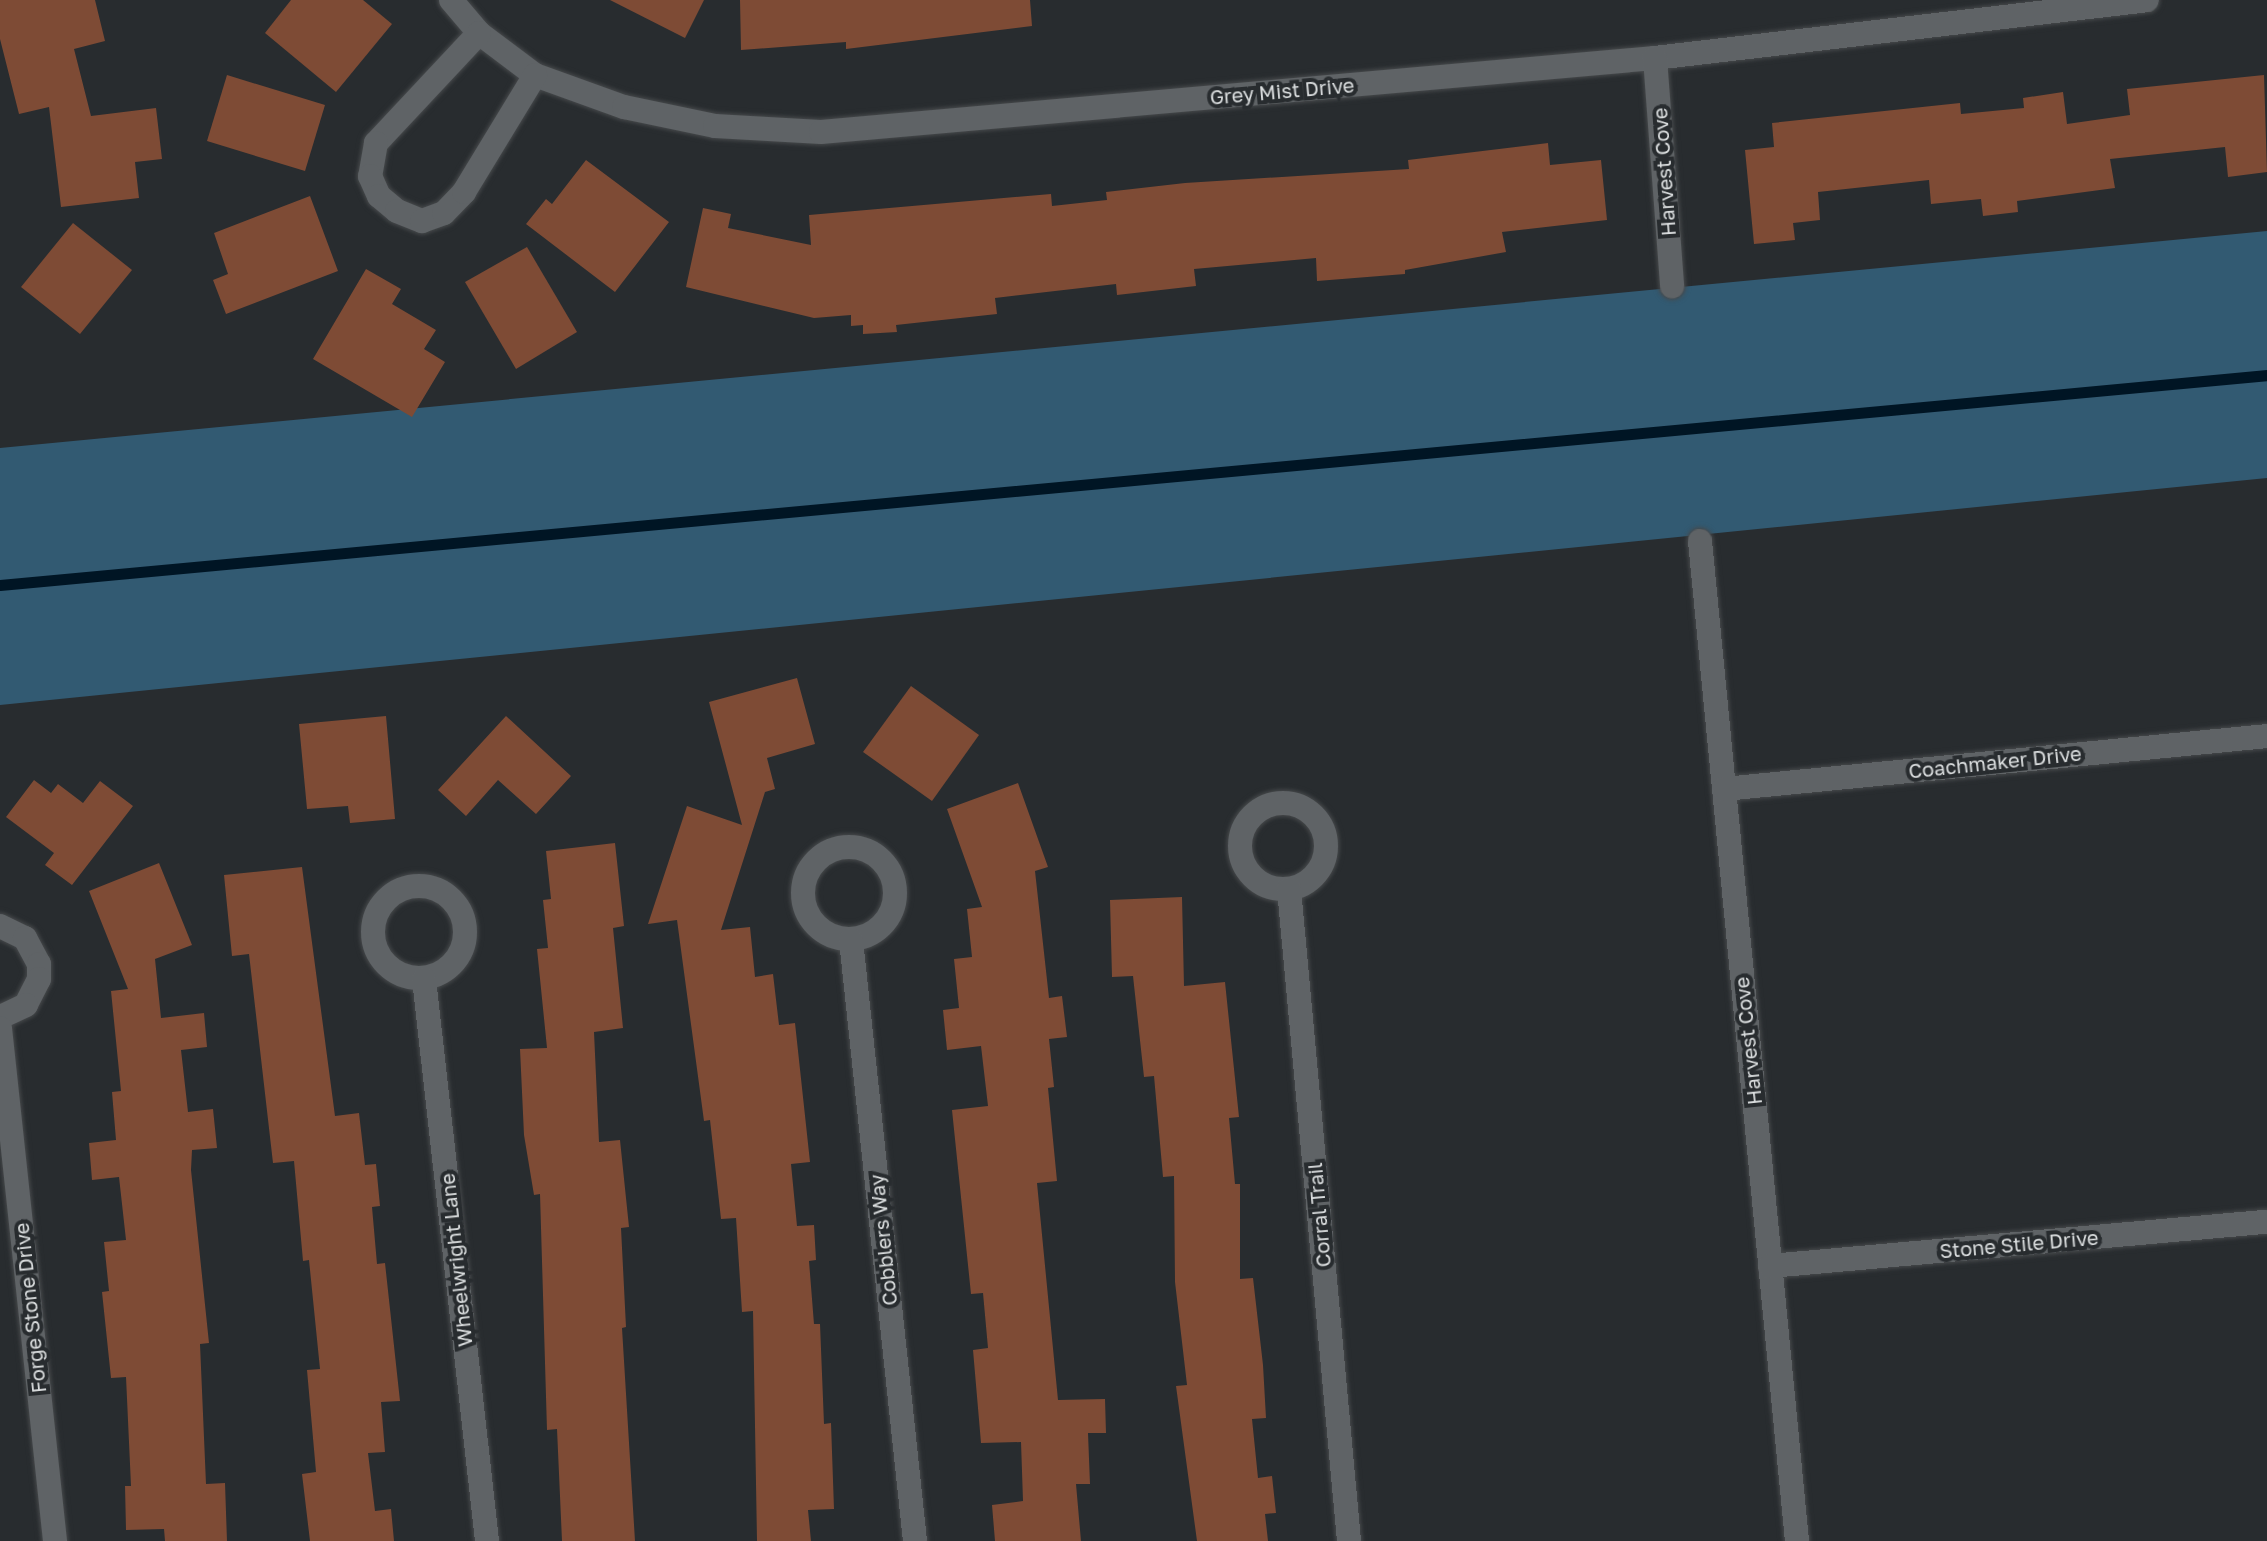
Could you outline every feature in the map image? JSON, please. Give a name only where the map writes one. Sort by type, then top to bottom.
[{"type":"street","name":"Grey Mist Drive","points":[[451,0],[479,33],[535,75],[624,107],[715,126],[821,132],[1655,58],[2147,0]]},
{"type":"street","points":[[479,33],[376,143],[370,176],[379,196],[397,211],[422,221],[444,213],[464,192],[535,75]]},
{"type":"street","name":"Harvest Cove","points":[[1655,58],[1672,286]]},
{"type":"street","name":"Harvest Cove","points":[[1700,541],[1797,1541]]},
{"type":"street","name":"Coachmaker Drive","points":[[1724,789],[2267,736]]},
{"type":"street","name":"Corral Trail","points":[[1289,889],[1349,1541]]},
{"type":"street","points":[[0,926],[25,938],[39,964],[39,979],[26,1005],[0,1017]]},
{"type":"street","name":"Cobblers Way","points":[[851,940],[915,1541]]},
{"type":"street","name":"Wheelwright Lane","points":[[424,979],[487,1541]]},
{"type":"street","name":"Forge Stone Drive","points":[[0,1028],[55,1541]]},
{"type":"street","name":"Stone Stile Drive","points":[[1770,1266],[2267,1222]]},
{"type":"shaded area","points":[[2267,231],[2267,478],[0,705],[0,448]]},
{"type":"building","points":[[0,0],[95,0],[105,41],[74,49],[91,116],[156,108],[162,159],[135,162],[139,198],[61,207],[49,107],[19,114],[0,39]]},
{"type":"building","points":[[291,0],[363,0],[392,24],[336,92],[265,33]]},
{"type":"building","points":[[610,0],[704,0],[685,38]]},
{"type":"building","points":[[740,0],[1030,0],[1032,26],[846,49],[846,42],[741,50]]},
{"type":"building","points":[[227,75],[325,105],[305,171],[207,141]]},
{"type":"building","points":[[2264,75],[2267,172],[2228,177],[2225,147],[2110,159],[2115,188],[2017,201],[2018,212],[1983,216],[1981,199],[1931,204],[1929,180],[1818,192],[1820,220],[1793,223],[1795,240],[1754,244],[1745,150],[1774,147],[1772,123],[1960,103],[1961,114],[2024,108],[2023,98],[2063,92],[2067,124],[2130,115],[2127,89]]},
{"type":"building","points":[[1548,143],[1550,165],[1601,160],[1607,220],[1502,232],[1506,252],[1405,270],[1405,274],[1317,281],[1316,258],[1194,269],[1196,286],[1117,295],[1116,284],[995,298],[997,314],[896,325],[897,332],[863,334],[863,325],[851,326],[851,315],[814,318],[686,287],[703,208],[731,214],[728,228],[811,245],[809,215],[1051,194],[1052,206],[1107,200],[1106,192],[1185,183],[1409,169],[1408,160]]},
{"type":"building","points":[[586,160],[669,222],[615,292],[526,224],[546,199],[552,204]]},
{"type":"building","points":[[310,196],[338,271],[226,314],[213,280],[228,274],[214,233]]},
{"type":"building","points":[[73,223],[132,270],[80,334],[21,287]]},
{"type":"building","points":[[527,247],[577,332],[516,369],[465,282]]},
{"type":"building","points":[[366,269],[401,289],[392,304],[436,330],[424,349],[445,362],[412,417],[313,359]]},
{"type":"building","points":[[797,678],[815,744],[767,758],[775,789],[765,792],[721,930],[750,927],[755,977],[773,974],[779,1025],[795,1023],[810,1162],[791,1164],[797,1226],[814,1225],[816,1260],[809,1261],[814,1324],[820,1324],[824,1424],[831,1423],[834,1509],[808,1510],[811,1541],[757,1541],[753,1311],[742,1312],[736,1218],[721,1219],[710,1120],[704,1121],[677,920],[648,924],[687,806],[742,825],[709,702]]},
{"type":"building","points":[[911,686],[979,735],[932,801],[863,752]]},
{"type":"building","points":[[386,716],[395,819],[350,823],[348,806],[307,809],[299,724]]},
{"type":"building","points":[[506,716],[571,776],[536,814],[498,780],[466,816],[438,790]]},
{"type":"building","points":[[34,780],[51,793],[58,784],[83,803],[100,781],[133,806],[72,885],[45,865],[54,853],[6,817]]},
{"type":"building","points":[[1018,783],[1048,867],[1035,871],[1049,998],[1062,996],[1067,1037],[1049,1039],[1054,1087],[1048,1088],[1057,1181],[1037,1183],[1058,1400],[1105,1399],[1106,1433],[1088,1433],[1090,1484],[1076,1484],[1081,1541],[995,1541],[992,1505],[1023,1501],[1021,1442],[981,1443],[973,1350],[988,1348],[983,1293],[971,1294],[952,1110],[988,1106],[981,1046],[947,1050],[943,1010],[959,1008],[954,959],[972,957],[967,909],[982,907],[947,809]]},
{"type":"building","points":[[615,843],[624,926],[613,928],[623,1028],[594,1032],[599,1142],[620,1140],[629,1227],[621,1228],[626,1327],[622,1328],[635,1541],[562,1541],[557,1429],[547,1430],[540,1194],[534,1195],[524,1135],[520,1049],[547,1048],[537,949],[548,948],[543,900],[551,899],[546,851]]},
{"type":"building","points":[[159,863],[192,945],[155,959],[161,1018],[204,1013],[207,1047],[181,1050],[188,1112],[213,1109],[217,1148],[192,1150],[191,1170],[209,1343],[200,1344],[206,1484],[225,1483],[227,1541],[165,1541],[164,1529],[126,1530],[125,1486],[131,1486],[126,1377],[111,1378],[102,1292],[109,1291],[104,1242],[126,1240],[119,1177],[92,1180],[89,1143],[116,1140],[112,1092],[121,1091],[111,991],[128,989],[89,891]]},
{"type":"building","points":[[302,867],[335,1116],[359,1113],[365,1165],[376,1164],[380,1206],[372,1207],[377,1264],[385,1263],[400,1401],[381,1402],[385,1452],[368,1453],[375,1511],[391,1509],[394,1541],[310,1541],[302,1474],[316,1472],[307,1370],[320,1369],[309,1260],[303,1261],[294,1161],[273,1163],[249,954],[232,956],[224,875]]},
{"type":"building","points":[[1182,897],[1184,986],[1225,982],[1239,1117],[1229,1118],[1235,1184],[1240,1184],[1240,1279],[1253,1278],[1263,1365],[1266,1418],[1252,1419],[1258,1478],[1272,1476],[1276,1513],[1265,1514],[1268,1541],[1197,1541],[1176,1386],[1187,1385],[1175,1282],[1174,1176],[1163,1177],[1154,1076],[1144,1077],[1133,976],[1112,977],[1110,900]]},
{"type":"waterway","points":[[0,585],[2267,375]]}]
